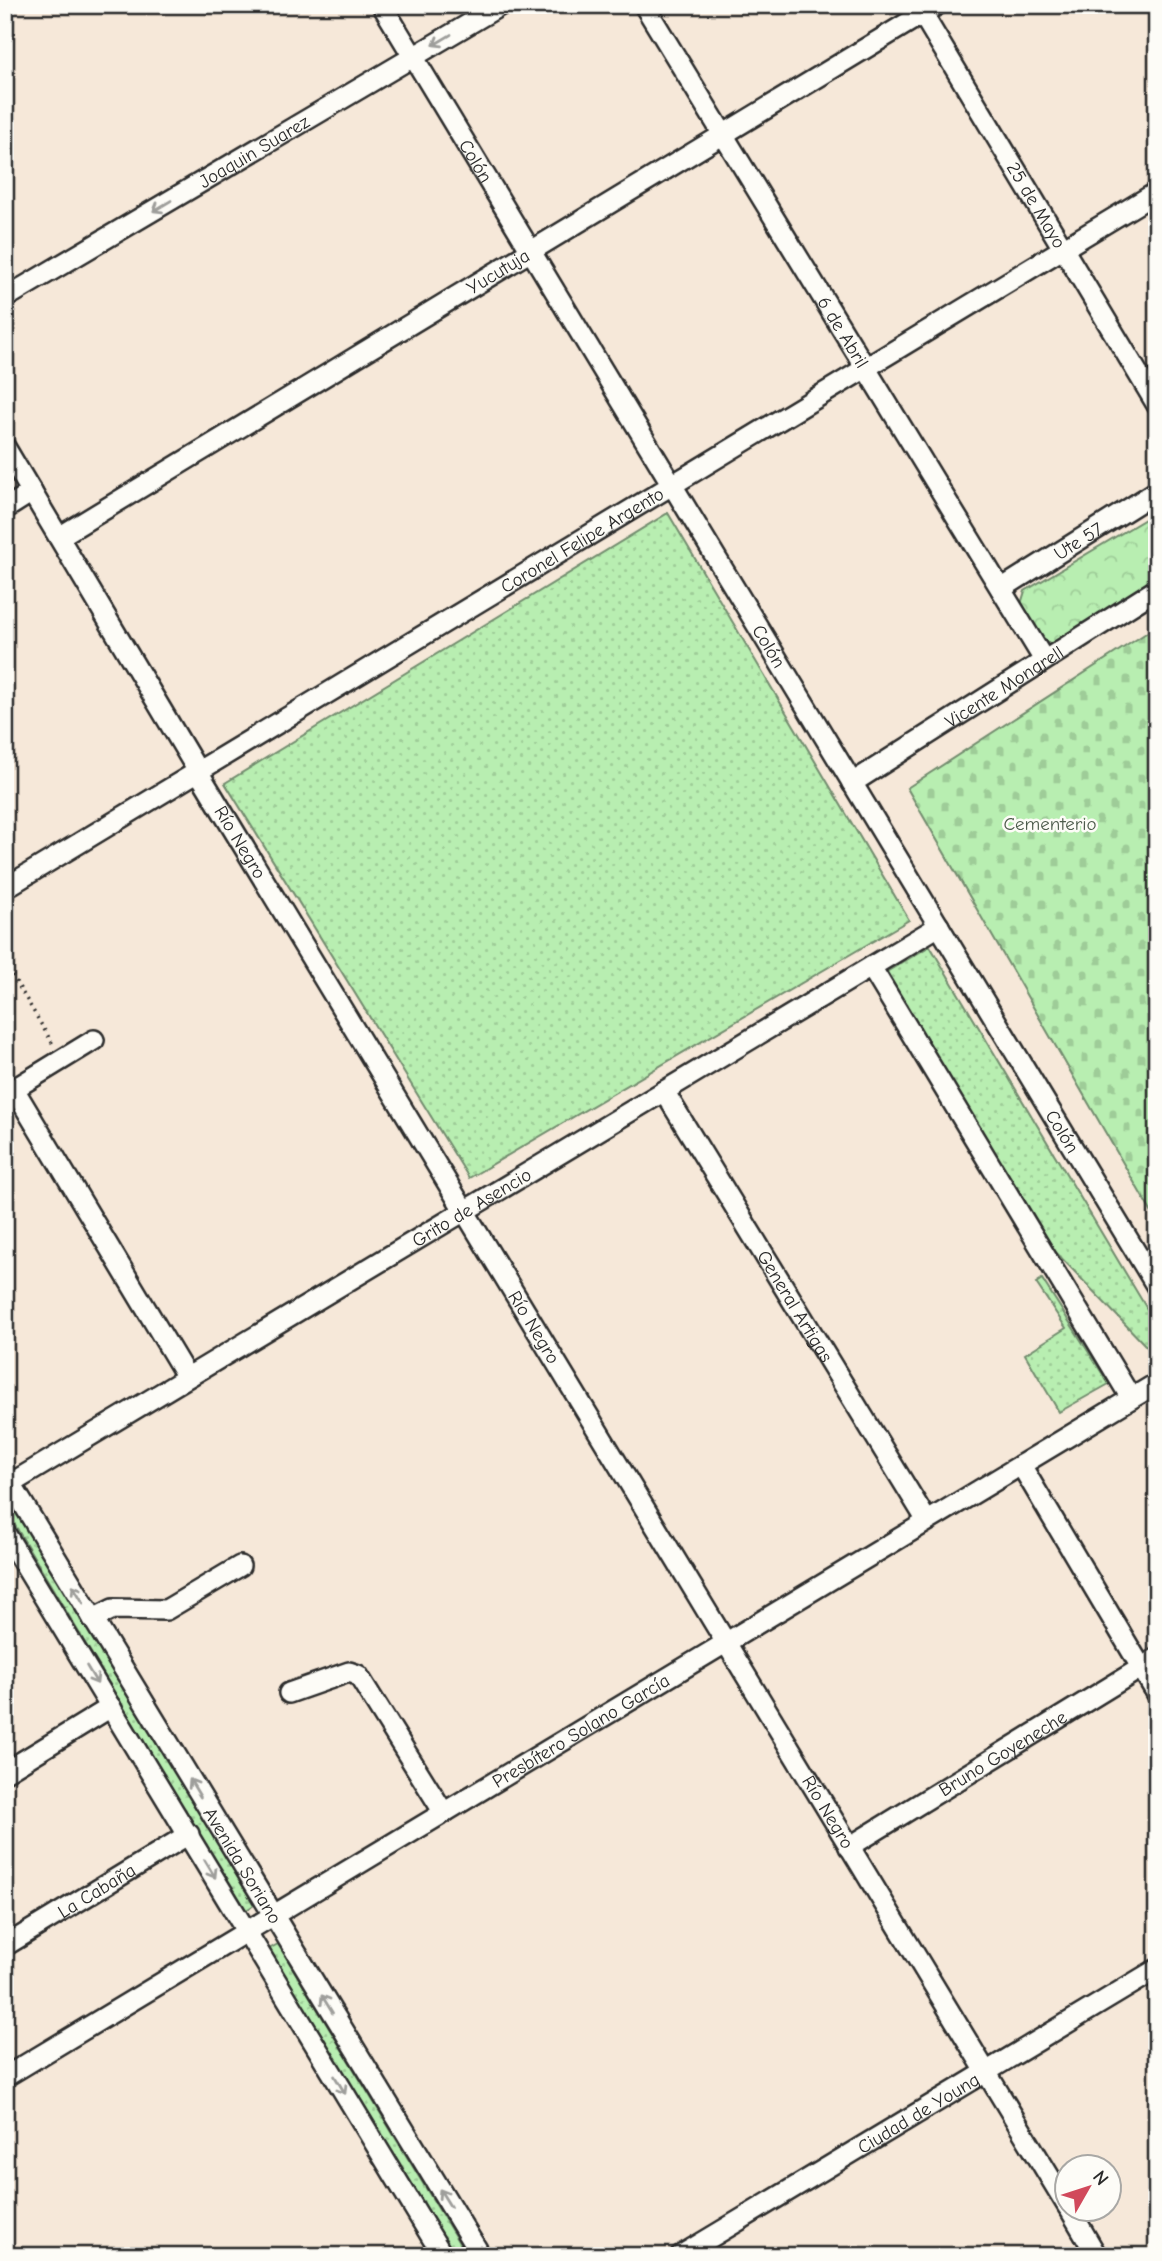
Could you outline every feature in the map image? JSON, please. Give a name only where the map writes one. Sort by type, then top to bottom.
[{"type":"street","name":"Colón","points":[[382,5],[1157,1287]]},
{"type":"street","name":"Joaquin Suarez","points":[[5,298],[501,5]]},
{"type":"street","name":"6 de Abril","points":[[644,5],[1044,660]]},
{"type":"street","name":"Yucutuja","points":[[59,537],[723,135],[925,8]]},
{"type":"street","name":"25 de Mayo","points":[[925,8],[1157,405]]},
{"type":"street","name":"Coronel Felipe Argento","points":[[5,888],[1157,191]]},
{"type":"street","name":"Río Negro","points":[[5,447],[199,773],[1054,2184]]},
{"type":"street","name":"Ute 57","points":[[1001,589],[1157,491]]},
{"type":"street","points":[[5,509],[32,492]]},
{"type":"street","name":"Vicente Mongrell","points":[[852,783],[1157,589]]},
{"type":"street","name":"Grito de Asencio","points":[[7,1482],[466,1211],[939,926]]},
{"type":"street","points":[[871,967],[1131,1398]]},
{"type":"street","points":[[94,1040],[14,1089],[187,1377]]},
{"type":"street","name":"General Artigas","points":[[664,1091],[927,1521]]},
{"type":"street","name":"Presbítero Solano García","points":[[5,2077],[1157,1383]]},
{"type":"street","points":[[1021,1465],[1149,1663],[1157,1694]]},
{"type":"street","name":"Avenida Soriano","points":[[7,1482],[481,2256]]},
{"type":"street","name":"Avenida Soriano","points":[[5,1533],[443,2256]]},
{"type":"street","points":[[93,1619],[113,1609],[166,1610],[240,1566]]},
{"type":"street","name":"Bruno Goyeneche","points":[[849,1847],[1149,1663]]},
{"type":"street","points":[[289,1693],[349,1672],[358,1675],[444,1813]]},
{"type":"street","points":[[5,1772],[111,1707]]},
{"type":"street","name":"La Cabaña","points":[[5,1946],[188,1834]]},
{"type":"street","name":"Ciudad de Young","points":[[680,2256],[1157,1969]]},
{"type":"street","name":"Río Negro","points":[[1076,2222],[1097,2256]]},
{"type":"path","points":[[5,963],[62,1060]]},
{"type":"green space","points":[[1157,512],[1157,584],[1053,644],[1043,641],[1021,604],[1025,591]]},
{"type":"green space","points":[[668,513],[909,920],[469,1178],[225,783]]},
{"type":"green space","name":"Cementerio","points":[[1157,626],[1157,1222],[907,788]]},
{"type":"green space","points":[[930,946],[1156,1324],[1148,1348],[1048,1244],[883,974]]},
{"type":"green space","points":[[1042,1279],[1109,1384],[1059,1412],[1025,1354],[1066,1328],[1036,1283]]},
{"type":"green space","points":[[16,1506],[254,1905],[245,1911],[7,1512]]},
{"type":"green space","points":[[278,1944],[467,2256],[454,2256],[269,1949]]}]
